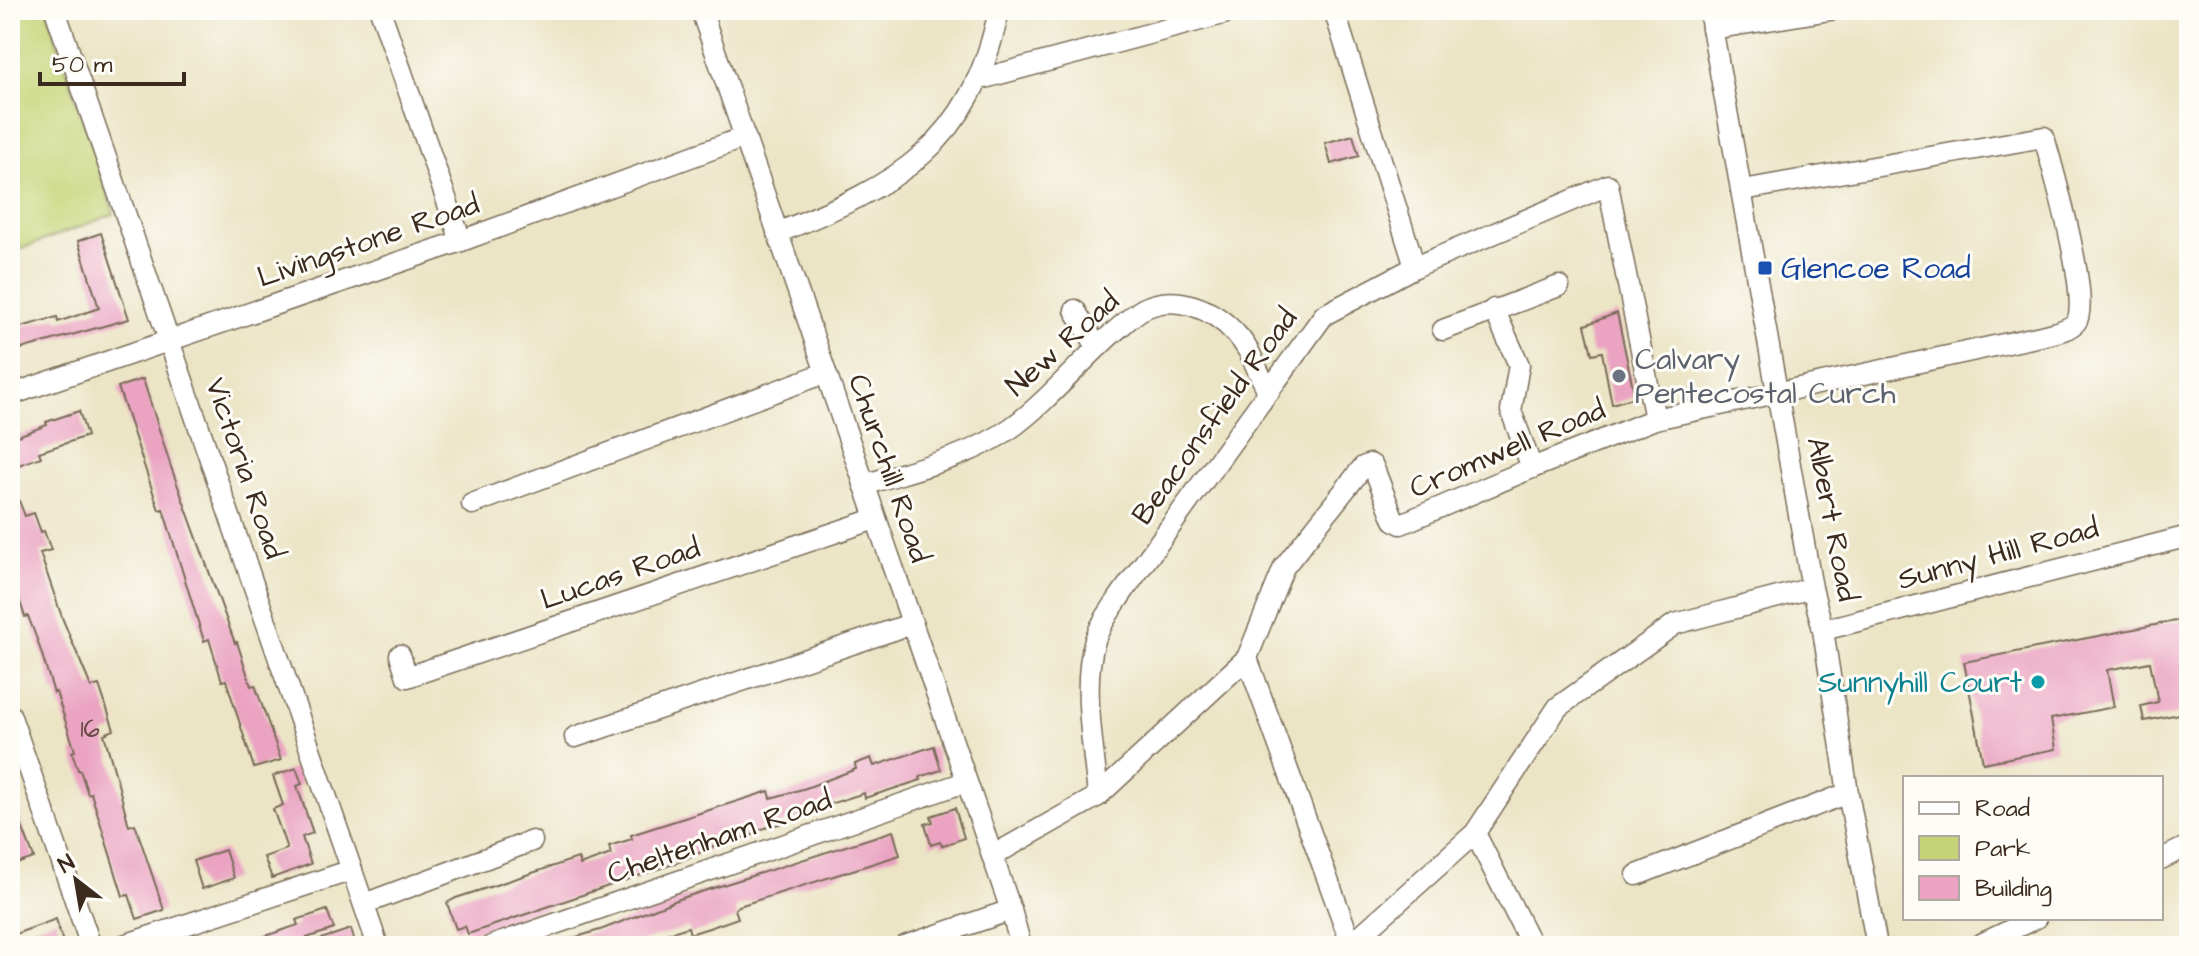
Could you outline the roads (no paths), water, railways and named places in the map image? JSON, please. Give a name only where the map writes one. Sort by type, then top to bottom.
[{"type":"street","name":"Victoria Road","points":[[55,10],[378,946]]},
{"type":"street","points":[[380,10],[461,241]]},
{"type":"street","name":"Churchill Road","points":[[701,10],[1021,946]]},
{"type":"street","points":[[777,233],[869,194],[904,172],[938,139],[966,101],[977,80],[987,57],[999,10]]},
{"type":"street","points":[[977,80],[1238,10]]},
{"type":"street","points":[[1334,10],[1415,267]]},
{"type":"street","points":[[1710,19],[1830,10]]},
{"type":"street","name":"Albert Road","points":[[1710,19],[1812,588],[1823,630],[1848,793],[1877,946]]},
{"type":"street","name":"Livingstone Road","points":[[10,395],[461,241],[745,137]]},
{"type":"street","points":[[1743,190],[2044,137],[2076,264],[2080,312],[2077,321],[2069,327],[1779,392]]},
{"type":"street","name":"Beaconsfield Road","points":[[1098,796],[1090,702],[1092,654],[1106,616],[1324,315],[1415,267],[1608,185],[1655,419]]},
{"type":"street","points":[[1443,330],[1559,286]]},
{"type":"street","name":"New Road","points":[[864,485],[963,453],[998,436],[1015,425],[1139,311],[1169,303],[1192,305],[1220,319],[1239,337],[1269,392]]},
{"type":"street","points":[[1494,309],[1519,365],[1511,411],[1532,468]]},
{"type":"street","points":[[1075,310],[1097,347]]},
{"type":"street","points":[[472,504],[825,373]]},
{"type":"street","name":"Cromwell Road","points":[[992,856],[1098,796],[1247,658],[1284,567],[1363,467],[1373,466],[1394,520],[1401,524],[1655,419],[1779,392]]},
{"type":"street","name":"Lucas Road","points":[[400,655],[407,677],[875,519]]},
{"type":"street","name":"Sunny Hill Road","points":[[1823,630],[2189,536]]},
{"type":"street","points":[[1247,658],[1351,945],[1475,833],[1558,707],[1675,624],[1812,588]]},
{"type":"street","points":[[575,737],[911,624]]},
{"type":"street","points":[[10,714],[91,946]]},
{"type":"street","name":"Cheltenham Road","points":[[491,946],[965,782]]},
{"type":"street","points":[[1637,875],[1848,793]]},
{"type":"street","points":[[1475,833],[1532,946]]},
{"type":"street","points":[[364,904],[532,841]]},
{"type":"street","points":[[2163,858],[2184,848]]},
{"type":"street","points":[[121,946],[352,870]]},
{"type":"street","points":[[905,946],[1011,910]]},
{"type":"street","points":[[1977,946],[2032,920]]},
{"type":"place","name":"Glencoe Road","points":[[1765,268]]},
{"type":"place","name":"Calvary Pentecostal Curch","points":[[1619,376]]},
{"type":"place","name":"Sunnyhill Court","points":[[2038,682]]}]
